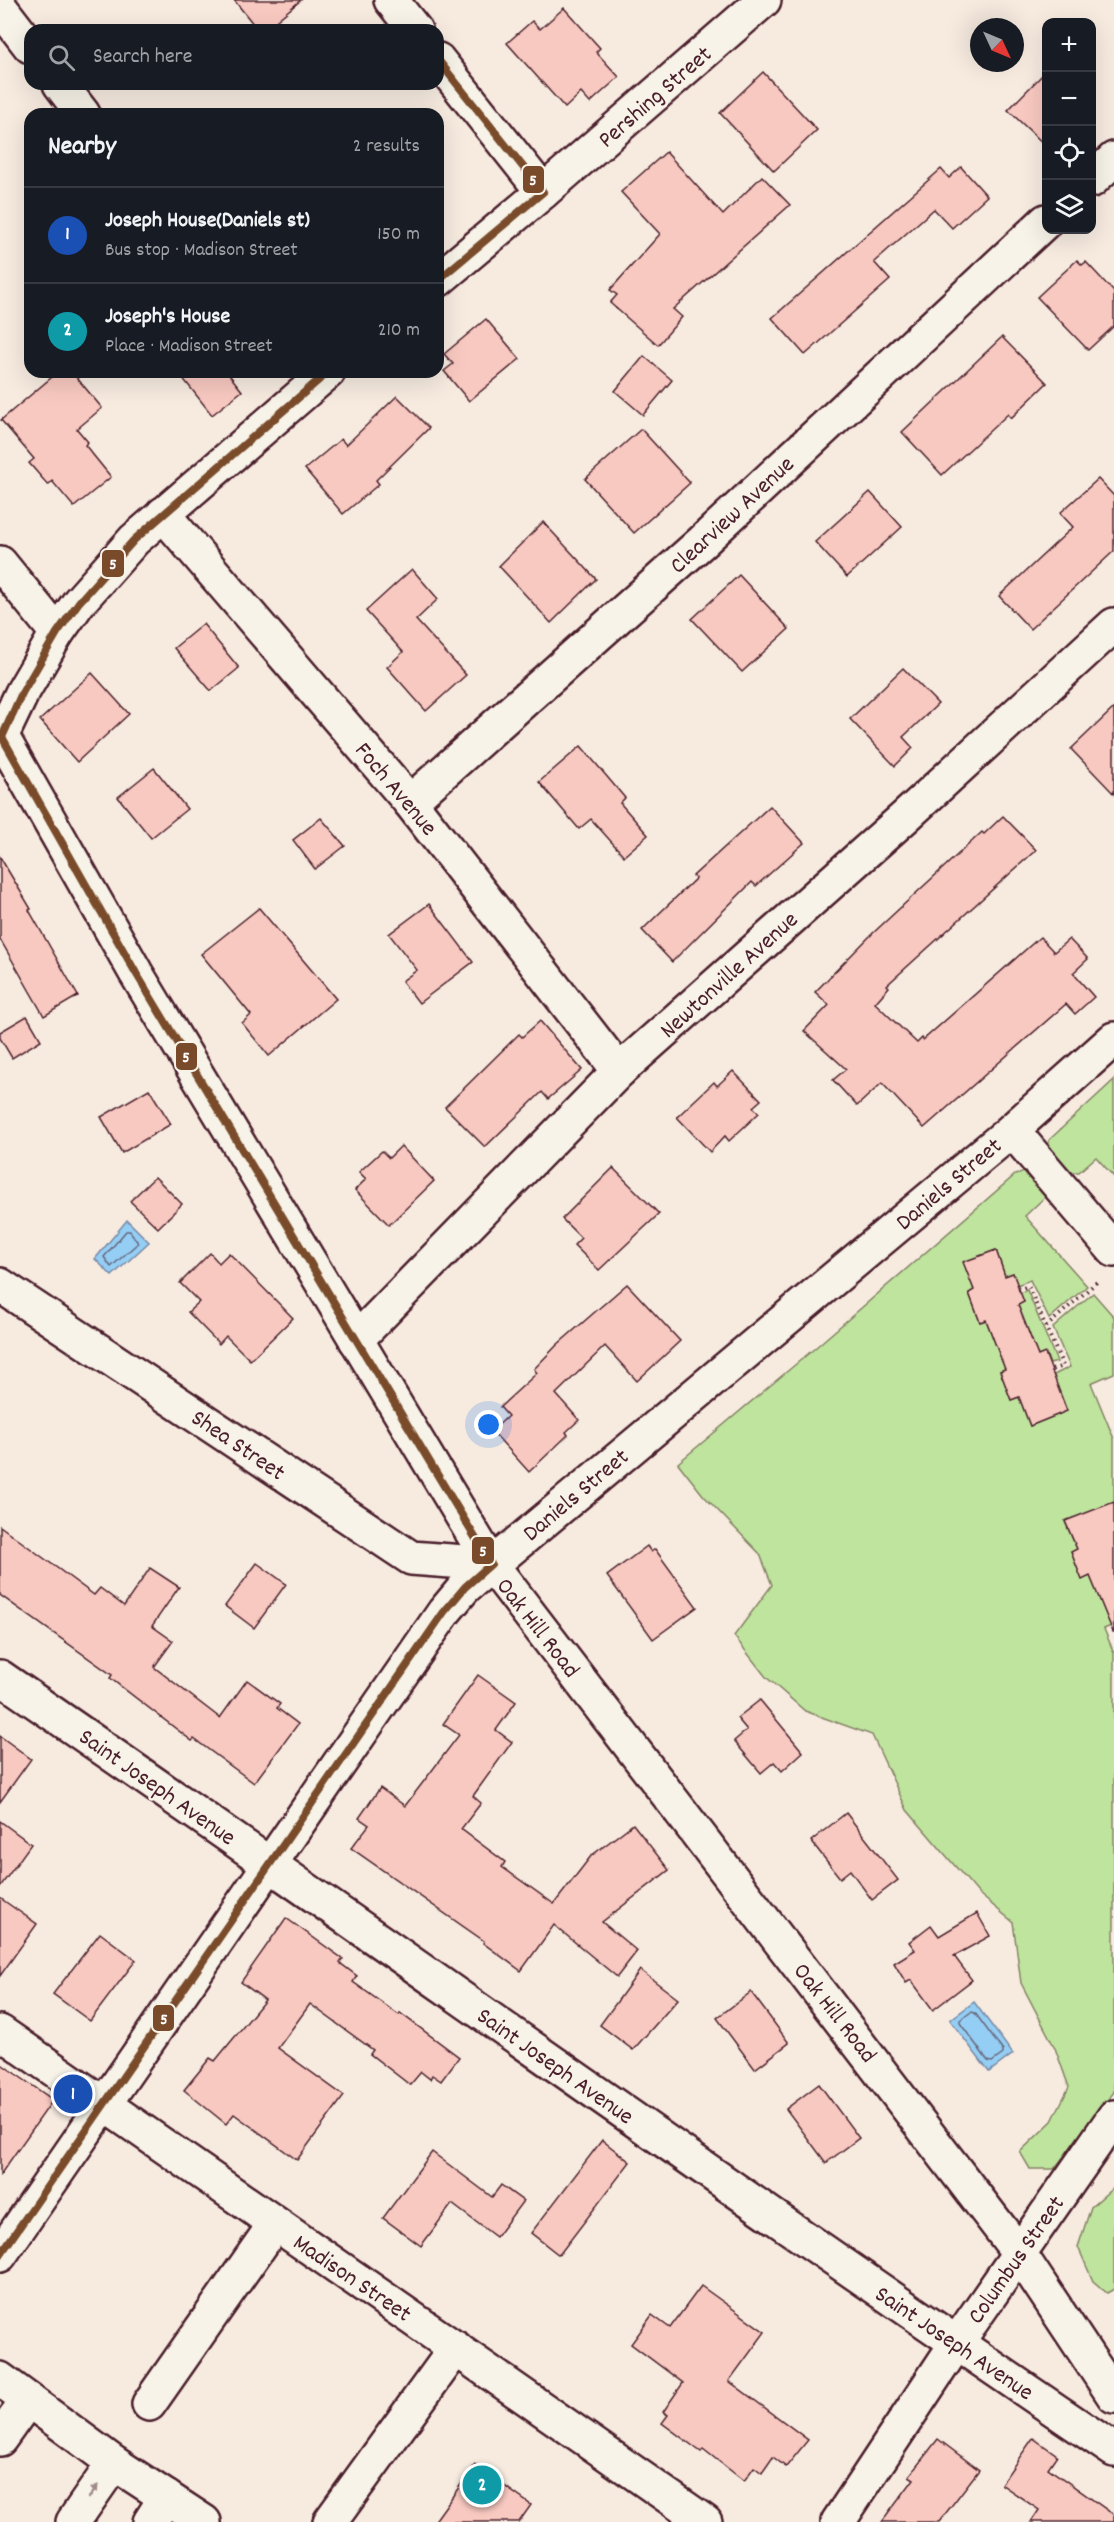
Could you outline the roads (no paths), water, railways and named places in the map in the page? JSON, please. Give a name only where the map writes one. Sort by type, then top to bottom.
[{"type":"street","points":[[391,0],[410,24]]},
{"type":"street","name":"Pershing Street","points":[[543,192],[764,0]]},
{"type":"street","points":[[0,7],[24,38]]},
{"type":"street","points":[[444,68],[543,192],[444,275]]},
{"type":"street","points":[[65,90],[78,108]]},
{"type":"street","points":[[1096,176],[1114,159]]},
{"type":"street","name":"Clearview Avenue","points":[[410,801],[702,542],[1042,226]]},
{"type":"street","name":"Oak Hill Road","points":[[308,378],[292,383],[163,514],[134,540],[79,602],[57,633],[22,693],[1,738],[142,983],[491,1564],[1019,2253],[1114,2396]]},
{"type":"street","name":"Foch Avenue","points":[[163,514],[410,801],[619,1071]]},
{"type":"street","points":[[0,563],[57,633]]},
{"type":"street","name":"Newtonville Avenue","points":[[356,1340],[619,1071],[905,817],[1114,625]]},
{"type":"street","name":"Daniels Street","points":[[0,2255],[444,1612],[465,1587],[1012,1130],[1114,1039]]},
{"type":"street","points":[[1012,1130],[1114,1250]]},
{"type":"street","name":"Shea Street","points":[[0,1285],[411,1558],[491,1564]]},
{"type":"street","name":"Saint Joseph Avenue","points":[[0,1677],[272,1864],[598,2096],[956,2344],[1114,2450]]},
{"type":"street","name":"Madison Street","points":[[0,2032],[705,2522]]},
{"type":"street","name":"Columbus Street","points":[[838,2522],[956,2344],[1114,2117]]},
{"type":"street","points":[[149,2404],[274,2224]]},
{"type":"street","points":[[330,2522],[456,2348]]},
{"type":"street","points":[[0,2379],[114,2463],[158,2509],[204,2522]]},
{"type":"street","points":[[0,2439],[28,2400]]},
{"type":"street","points":[[73,2522],[114,2463]]},
{"type":"water","points":[[127,1220],[149,1242],[112,1276],[95,1259]]},
{"type":"water","points":[[974,2002],[1013,2054],[989,2072],[950,2020]]},
{"type":"place","name":"Joseph House(Daniels st)","points":[[73,2094]]},
{"type":"place","name":"Joseph's House","points":[[482,2485]]}]
